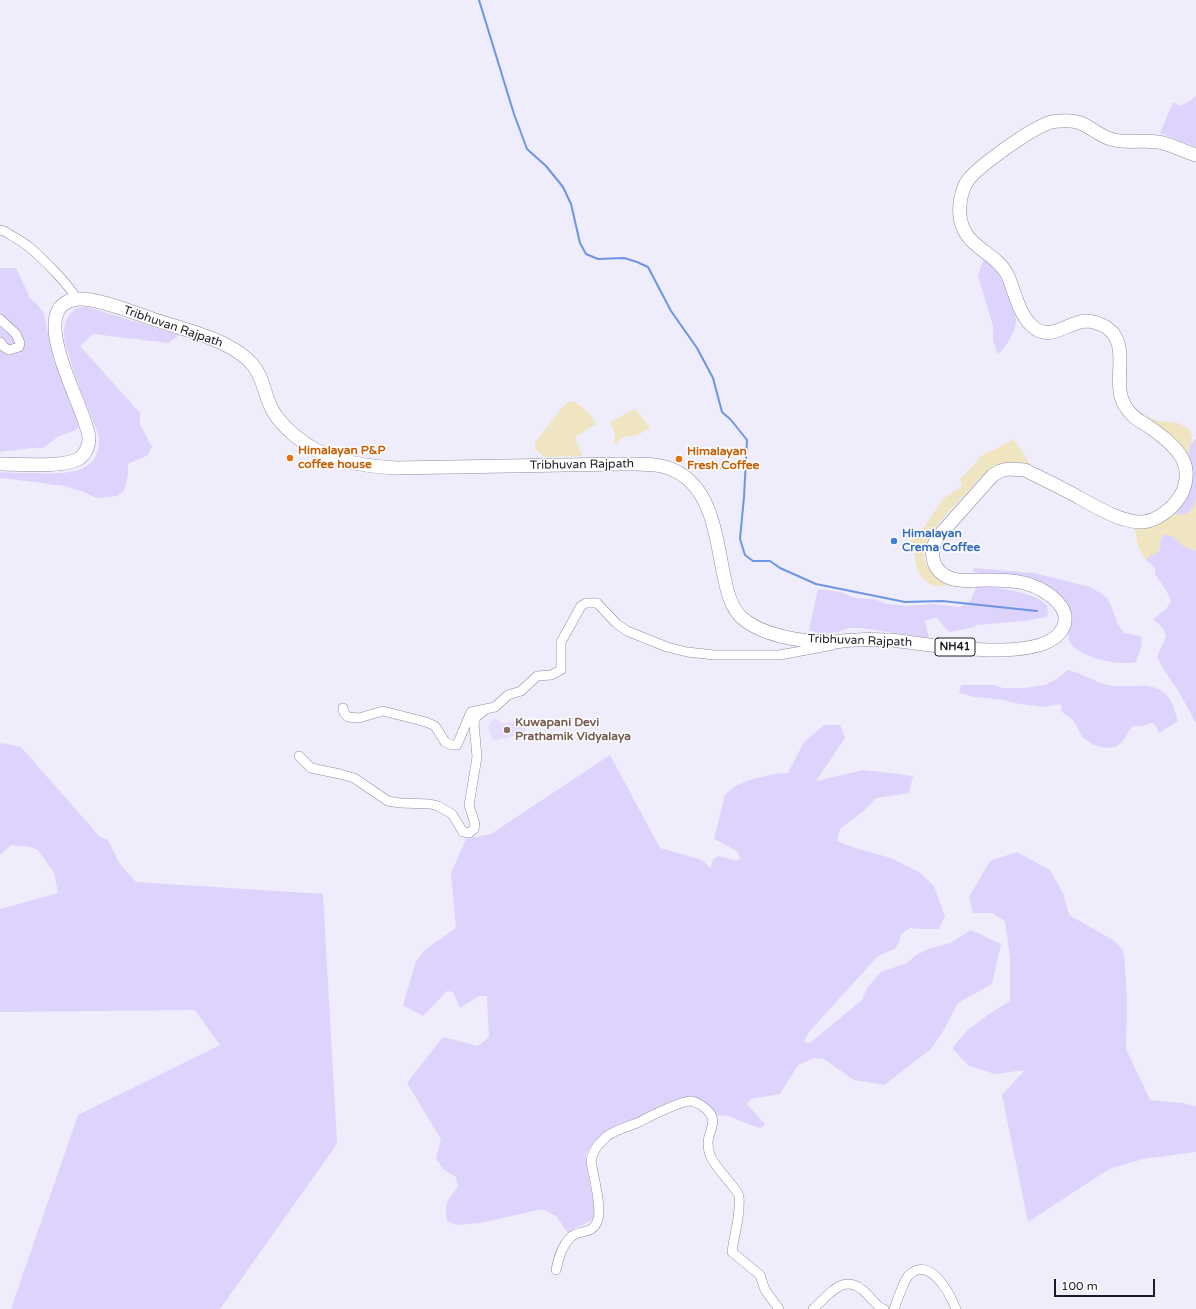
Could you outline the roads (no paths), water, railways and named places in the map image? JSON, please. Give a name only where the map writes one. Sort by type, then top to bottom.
[{"type":"highway","name":"Tribhuvan Rajpath","points":[[77,300],[83,299],[105,304],[204,336],[232,348],[243,356],[257,370],[270,406],[277,418],[311,448],[342,461],[368,466],[396,468],[654,464],[676,471],[693,484],[707,506],[714,525],[729,597],[734,608],[741,617],[762,630],[785,637],[830,642],[856,640],[899,641],[966,649],[1002,650],[1023,648],[1040,645],[1052,640],[1059,634],[1065,624],[1064,612],[1058,602],[1041,589],[1032,585],[1012,581],[954,579],[946,576],[939,570],[933,561],[932,549],[937,538],[990,477],[1000,471],[1008,469],[1025,470],[1106,512],[1137,522],[1148,521],[1157,517],[1172,506],[1179,498],[1186,482],[1186,472],[1184,462],[1179,454],[1167,441],[1134,417],[1124,404],[1120,390],[1119,350],[1117,340],[1111,331],[1104,325],[1086,321],[1077,323],[1067,328],[1046,333],[1031,326],[1024,317],[1007,274],[1001,266],[966,235],[961,225],[959,208],[964,188],[973,174],[1018,140],[1038,127],[1051,122],[1067,120],[1076,121],[1083,123],[1114,140],[1162,142],[1196,155]]},
{"type":"highway","points":[[0,464],[58,464],[71,462],[80,457],[88,447],[89,439],[87,425],[62,359],[55,332],[55,319],[58,311],[66,303],[77,300]]},
{"type":"street","points":[[0,230],[4,230],[27,246],[64,282],[73,292],[77,300]]},
{"type":"street","points":[[0,319],[16,334],[20,343],[18,347],[9,350],[0,342]]},
{"type":"street","points":[[343,708],[344,713],[348,717],[358,718],[383,711],[426,722],[435,726],[445,742],[452,746],[457,745],[471,712],[495,707],[508,695],[522,691],[537,676],[551,675],[561,670],[560,642],[581,606],[586,603],[597,604],[617,624],[627,631],[667,647],[687,652],[714,655],[780,655],[819,649],[856,640]]},
{"type":"street","points":[[299,756],[312,768],[354,778],[388,801],[438,806],[452,814],[463,832],[469,833],[474,829],[475,824],[469,805],[477,757],[475,720],[479,714],[487,709]]},
{"type":"street","points":[[556,1270],[558,1260],[572,1236],[584,1233],[592,1228],[598,1219],[599,1208],[590,1161],[591,1155],[595,1148],[606,1137],[617,1130],[666,1109],[691,1101],[700,1104],[710,1112],[713,1118],[713,1123],[708,1142],[710,1157],[728,1182],[740,1195],[732,1252],[760,1275],[764,1290],[779,1309]]},
{"type":"street","points":[[894,1309],[908,1276],[914,1271],[920,1270],[930,1272],[939,1279],[951,1297],[956,1309]]},
{"type":"street","points":[[813,1309],[839,1286],[847,1283],[860,1287],[877,1305],[884,1309]]},
{"type":"waterway","points":[[479,0],[514,114],[527,149],[546,166],[563,187],[571,204],[580,243],[586,254],[598,259],[624,258],[648,267],[671,311],[697,348],[713,378],[722,412],[731,420],[747,440],[740,539],[745,555],[753,561],[770,561],[780,568],[816,584],[905,602],[942,601],[1037,611]]},
{"type":"place","name":"Himalayan P&P coffee house","points":[[290,458]]},
{"type":"place","name":"Himalayan Fresh Coffee","points":[[679,459]]},
{"type":"place","name":"Himalayan Crema Coffee","points":[[894,541]]},
{"type":"place","name":"Kuwapani Devi Prathamik Vidyalaya","points":[[507,730]]}]
